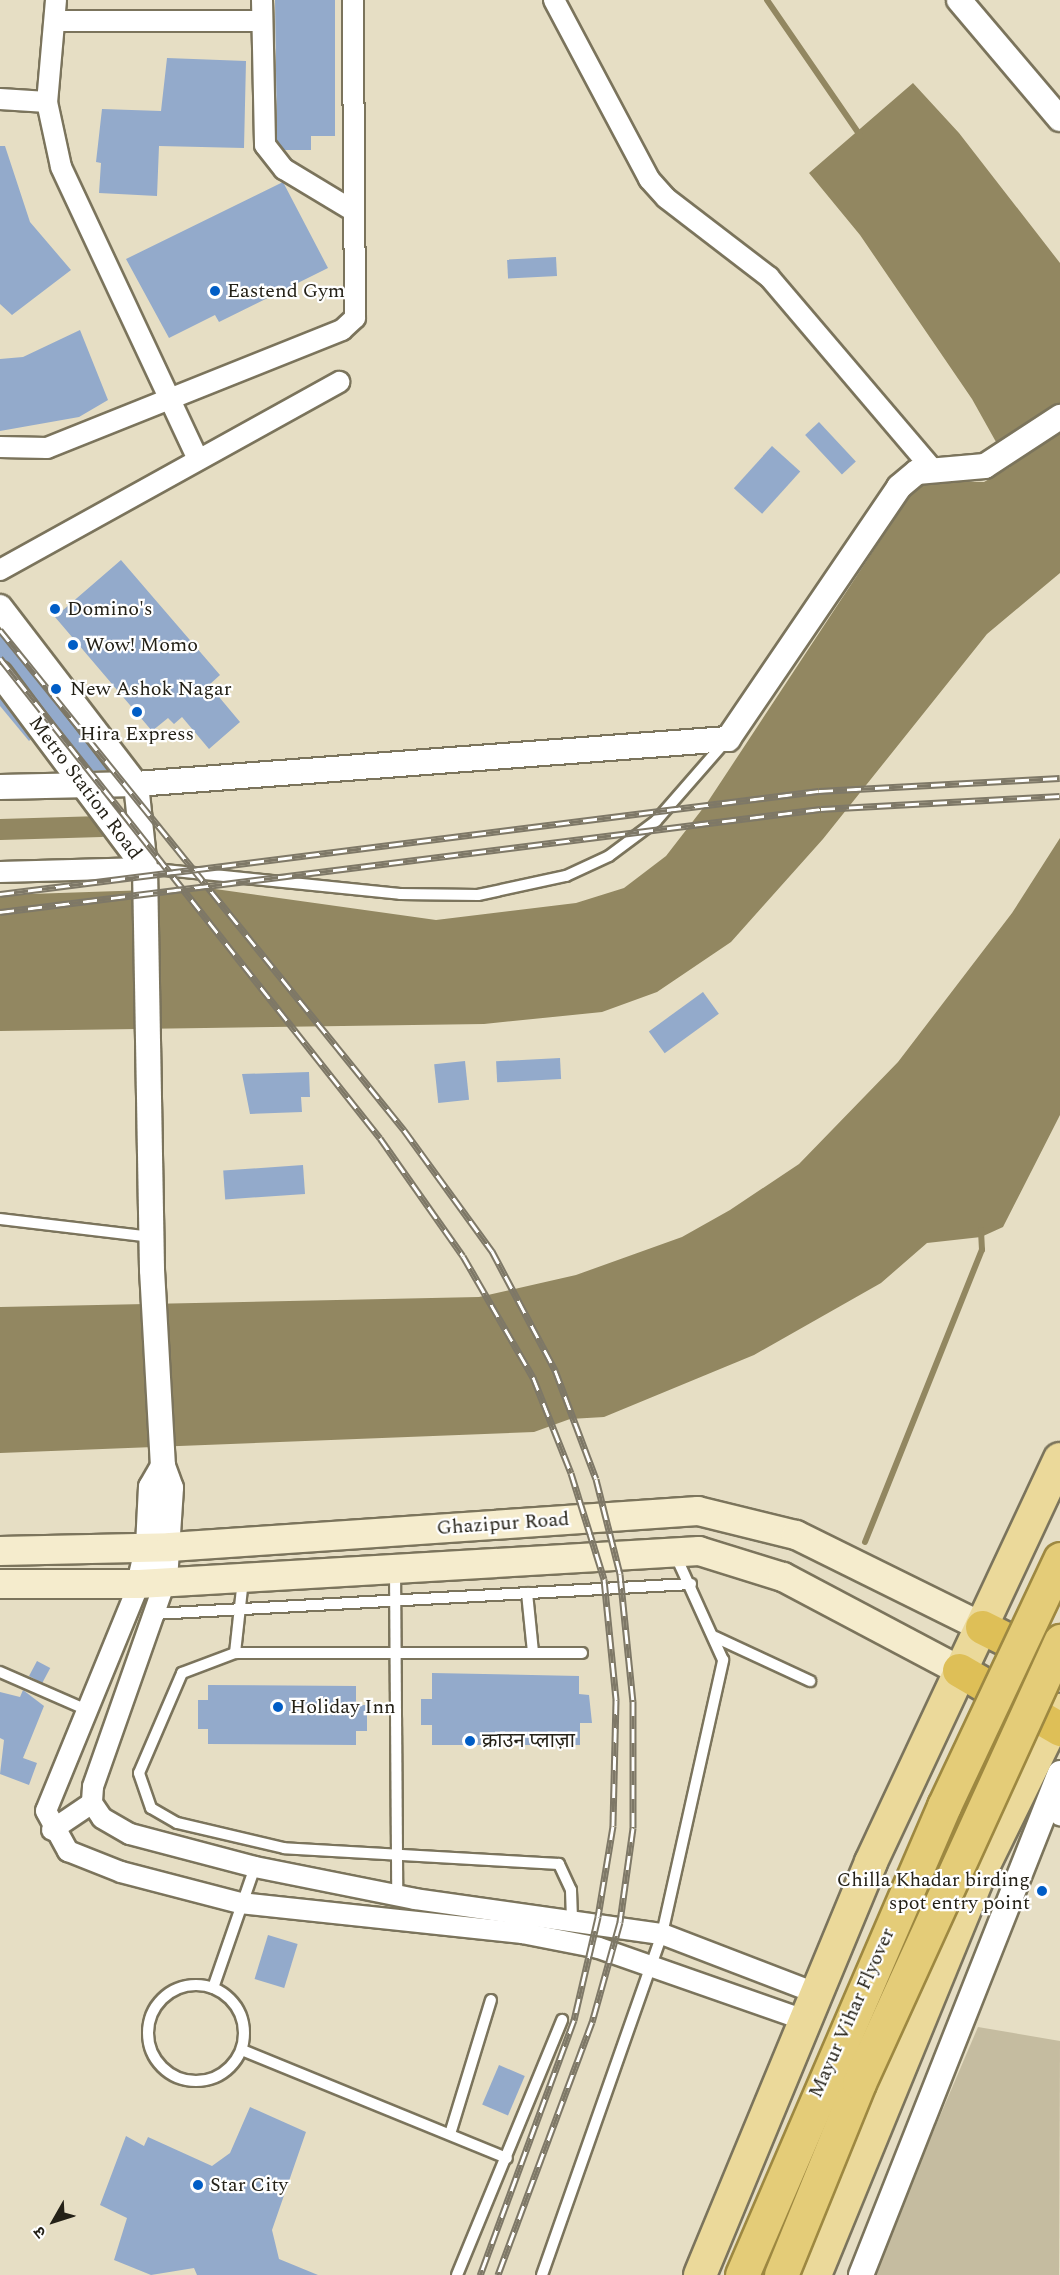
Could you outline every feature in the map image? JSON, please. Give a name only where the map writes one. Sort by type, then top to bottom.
[{"type":"highway","name":"Mayur Vihar Flyover","points":[[742,2275],[934,1827],[1060,1558]]},
{"type":"highway","points":[[982,1627],[1060,1666]]},
{"type":"highway","name":"Mayur Vihar Flyover","points":[[781,2275],[864,2072],[1060,1641]]},
{"type":"highway","points":[[959,1670],[1058,1721]]},
{"type":"main road","points":[[700,2275],[811,2006],[959,1670],[982,1627],[1060,1459]]},
{"type":"main road","points":[[1060,1470],[1060,1482]]},
{"type":"main road","name":"Ghazipur Road","points":[[0,1551],[160,1538],[698,1511],[796,1535],[982,1627]]},
{"type":"main road","name":"Ghazipur Road","points":[[0,1584],[152,1583],[243,1575],[699,1551],[783,1577],[959,1670]]},
{"type":"main road","points":[[815,2275],[979,1875],[1058,1721]]},
{"type":"street","points":[[56,0],[56,21],[47,102],[61,167],[168,401],[198,460]]},
{"type":"street","points":[[262,0],[269,154],[284,169],[352,210]]},
{"type":"street","points":[[0,447],[47,448],[168,401],[349,325],[358,311],[352,210],[353,0]]},
{"type":"street","points":[[554,0],[649,179],[775,283],[933,470]]},
{"type":"street","points":[[959,0],[1060,119]]},
{"type":"street","points":[[56,21],[262,21]]},
{"type":"street","points":[[0,99],[47,102]]},
{"type":"street","points":[[0,570],[339,382]]},
{"type":"street","points":[[0,787],[85,787],[136,784],[728,739],[899,487],[917,472],[985,466],[1060,417]]},
{"type":"street","points":[[3,615],[136,784]]},
{"type":"street","name":"Metro Station Road","points":[[0,674],[85,787],[145,876]]},
{"type":"street","name":"Metro Station Road","points":[[136,784],[145,876]]},
{"type":"street","points":[[0,872],[145,876],[152,1270],[163,1466],[151,1487],[160,1538],[152,1583],[154,1614],[93,1787],[92,1803],[102,1818],[130,1834],[255,1867],[397,1896],[573,1919],[662,1934],[811,2006]]},
{"type":"street","points":[[152,1583],[87,1710],[46,1811],[52,1830],[77,1857],[240,1903],[522,1933],[651,1962],[811,2006]]},
{"type":"street","points":[[861,2275],[1055,1807],[1060,1773]]},
{"type":"street","points":[[52,1830],[92,1803]]},
{"type":"lane","points":[[145,876],[400,894],[489,893],[566,876],[609,856],[656,821],[728,739]]},
{"type":"lane","points":[[0,1219],[151,1237]]},
{"type":"lane","points":[[542,2275],[662,1934],[723,1660],[691,1584],[674,1552]]},
{"type":"lane","points":[[395,1567],[398,1650],[397,1896]]},
{"type":"lane","points":[[235,1653],[243,1575]]},
{"type":"lane","points":[[154,1614],[691,1584]]},
{"type":"lane","points":[[527,1593],[533,1653]]},
{"type":"lane","points":[[715,1637],[810,1681]]},
{"type":"lane","points":[[573,1919],[571,1890],[559,1864],[398,1857],[284,1848],[177,1823],[151,1808],[139,1773],[182,1674],[235,1653],[398,1650],[582,1653]]},
{"type":"lane","points":[[0,1672],[87,1710]]},
{"type":"lane","points":[[213,1988],[240,1903],[255,1867]]},
{"type":"lane","points":[[194,1984],[213,1988],[241,2013],[242,2050],[233,2067],[199,2082],[163,2069],[152,2054],[150,2016],[160,2000],[194,1984]]},
{"type":"lane","points":[[450,2134],[491,2000]]},
{"type":"lane","points":[[457,2275],[562,2020]]},
{"type":"lane","points":[[242,2050],[507,2158]]},
{"type":"shaded area","points":[[913,83],[959,133],[1060,263],[1060,573],[987,634],[823,839],[731,942],[657,992],[602,1012],[484,1024],[0,1031],[0,895],[208,888],[436,920],[576,903],[624,888],[666,856],[707,803],[920,480],[984,482],[1010,467],[972,399],[860,235],[809,173]]},
{"type":"shaded area","points":[[1060,838],[1060,1115],[1003,1227],[981,1237],[927,1243],[881,1283],[754,1355],[604,1417],[570,1419],[534,1432],[0,1453],[0,1307],[479,1297],[576,1275],[682,1237],[730,1210],[799,1164],[898,1062],[1012,913]]},
{"type":"shaded area","points":[[978,2027],[1060,2041],[1059,2275],[872,2275]]},
{"type":"building","points":[[275,0],[335,0],[335,136],[311,136],[311,150],[284,150],[277,141]]},
{"type":"building","points":[[167,58],[246,61],[244,148],[159,146],[157,196],[99,193],[101,163],[96,162],[102,109],[161,111]]},
{"type":"building","points":[[0,146],[5,146],[30,222],[71,270],[12,315],[0,304]]},
{"type":"building","points":[[283,182],[328,268],[219,322],[215,315],[169,338],[126,259]]},
{"type":"building","points":[[556,257],[557,276],[508,279],[507,260]]},
{"type":"building","points":[[80,330],[108,400],[79,417],[0,431],[0,359],[23,357]]},
{"type":"building","points":[[819,422],[856,461],[842,474],[805,435]]},
{"type":"building","points":[[772,446],[800,471],[762,514],[734,488]]},
{"type":"building","points":[[121,560],[220,675],[209,685],[240,722],[209,749],[182,717],[174,724],[168,718],[152,731],[55,617]]},
{"type":"building","points":[[0,630],[108,770],[90,771],[11,665],[0,660]]},
{"type":"building","points":[[0,698],[31,739],[29,741],[0,706]]},
{"type":"building","points":[[703,992],[719,1014],[665,1053],[649,1031]]},
{"type":"building","points":[[560,1058],[561,1079],[497,1082],[496,1061]]},
{"type":"building","points":[[465,1061],[469,1100],[438,1103],[434,1064]]},
{"type":"building","points":[[309,1072],[310,1097],[301,1097],[302,1112],[250,1114],[242,1074]]},
{"type":"building","points":[[303,1165],[305,1194],[225,1200],[223,1171]]},
{"type":"building","points":[[37,1661],[50,1668],[42,1683],[29,1676]]},
{"type":"building","points":[[432,1673],[579,1676],[579,1694],[589,1695],[592,1723],[580,1723],[580,1745],[432,1745],[432,1725],[421,1725],[421,1699],[432,1699]]},
{"type":"building","points":[[208,1685],[356,1686],[356,1705],[367,1705],[367,1731],[356,1731],[356,1745],[208,1744],[208,1729],[198,1729],[198,1700],[208,1700]]},
{"type":"building","points":[[23,1690],[44,1706],[23,1758],[37,1763],[29,1785],[0,1774],[4,1740],[0,1738],[0,1692],[20,1697]]},
{"type":"building","points":[[268,1935],[298,1944],[284,1988],[255,1979]]},
{"type":"building","points":[[499,2065],[525,2076],[508,2116],[482,2105]]},
{"type":"building","name":"Star City","points":[[250,2107],[306,2132],[272,2230],[279,2259],[318,2275],[197,2275],[194,2268],[151,2275],[114,2260],[127,2218],[100,2205],[126,2136],[144,2146],[148,2137],[212,2166],[230,2153]]},
{"type":"waterway","points":[[767,0],[861,137]]},
{"type":"waterway","points":[[0,829],[101,826]]},
{"type":"waterway","points":[[865,1542],[982,1250],[981,1230]]},
{"type":"railway","points":[[0,630],[404,1130],[492,1251],[555,1370],[596,1479],[620,1574],[633,1701],[633,1828],[620,1922],[592,2022],[498,2275]]},
{"type":"railway","points":[[0,658],[380,1138],[463,1256],[533,1377],[571,1473],[604,1579],[616,1700],[613,1826],[598,1917],[574,2020],[480,2275]]},
{"type":"railway","points":[[0,894],[819,791],[1060,778]]},
{"type":"railway","points":[[0,912],[821,809],[1060,796]]},
{"type":"place","name":"Eastend Gym","points":[[215,291]]},
{"type":"place","name":"Domino's","points":[[55,609]]},
{"type":"place","name":"Wow! Momo","points":[[73,645]]},
{"type":"place","name":"New Ashok Nagar","points":[[56,689]]},
{"type":"place","name":"Hira Express","points":[[137,712]]},
{"type":"place","name":"Holiday Inn","points":[[278,1707]]},
{"type":"place","name":"क्राउन प्लाज़ा","points":[[470,1741]]},
{"type":"place","name":"Chilla Khadar birding spot entry point","points":[[1042,1891]]},
{"type":"place","name":"Star City","points":[[198,2185]]}]
